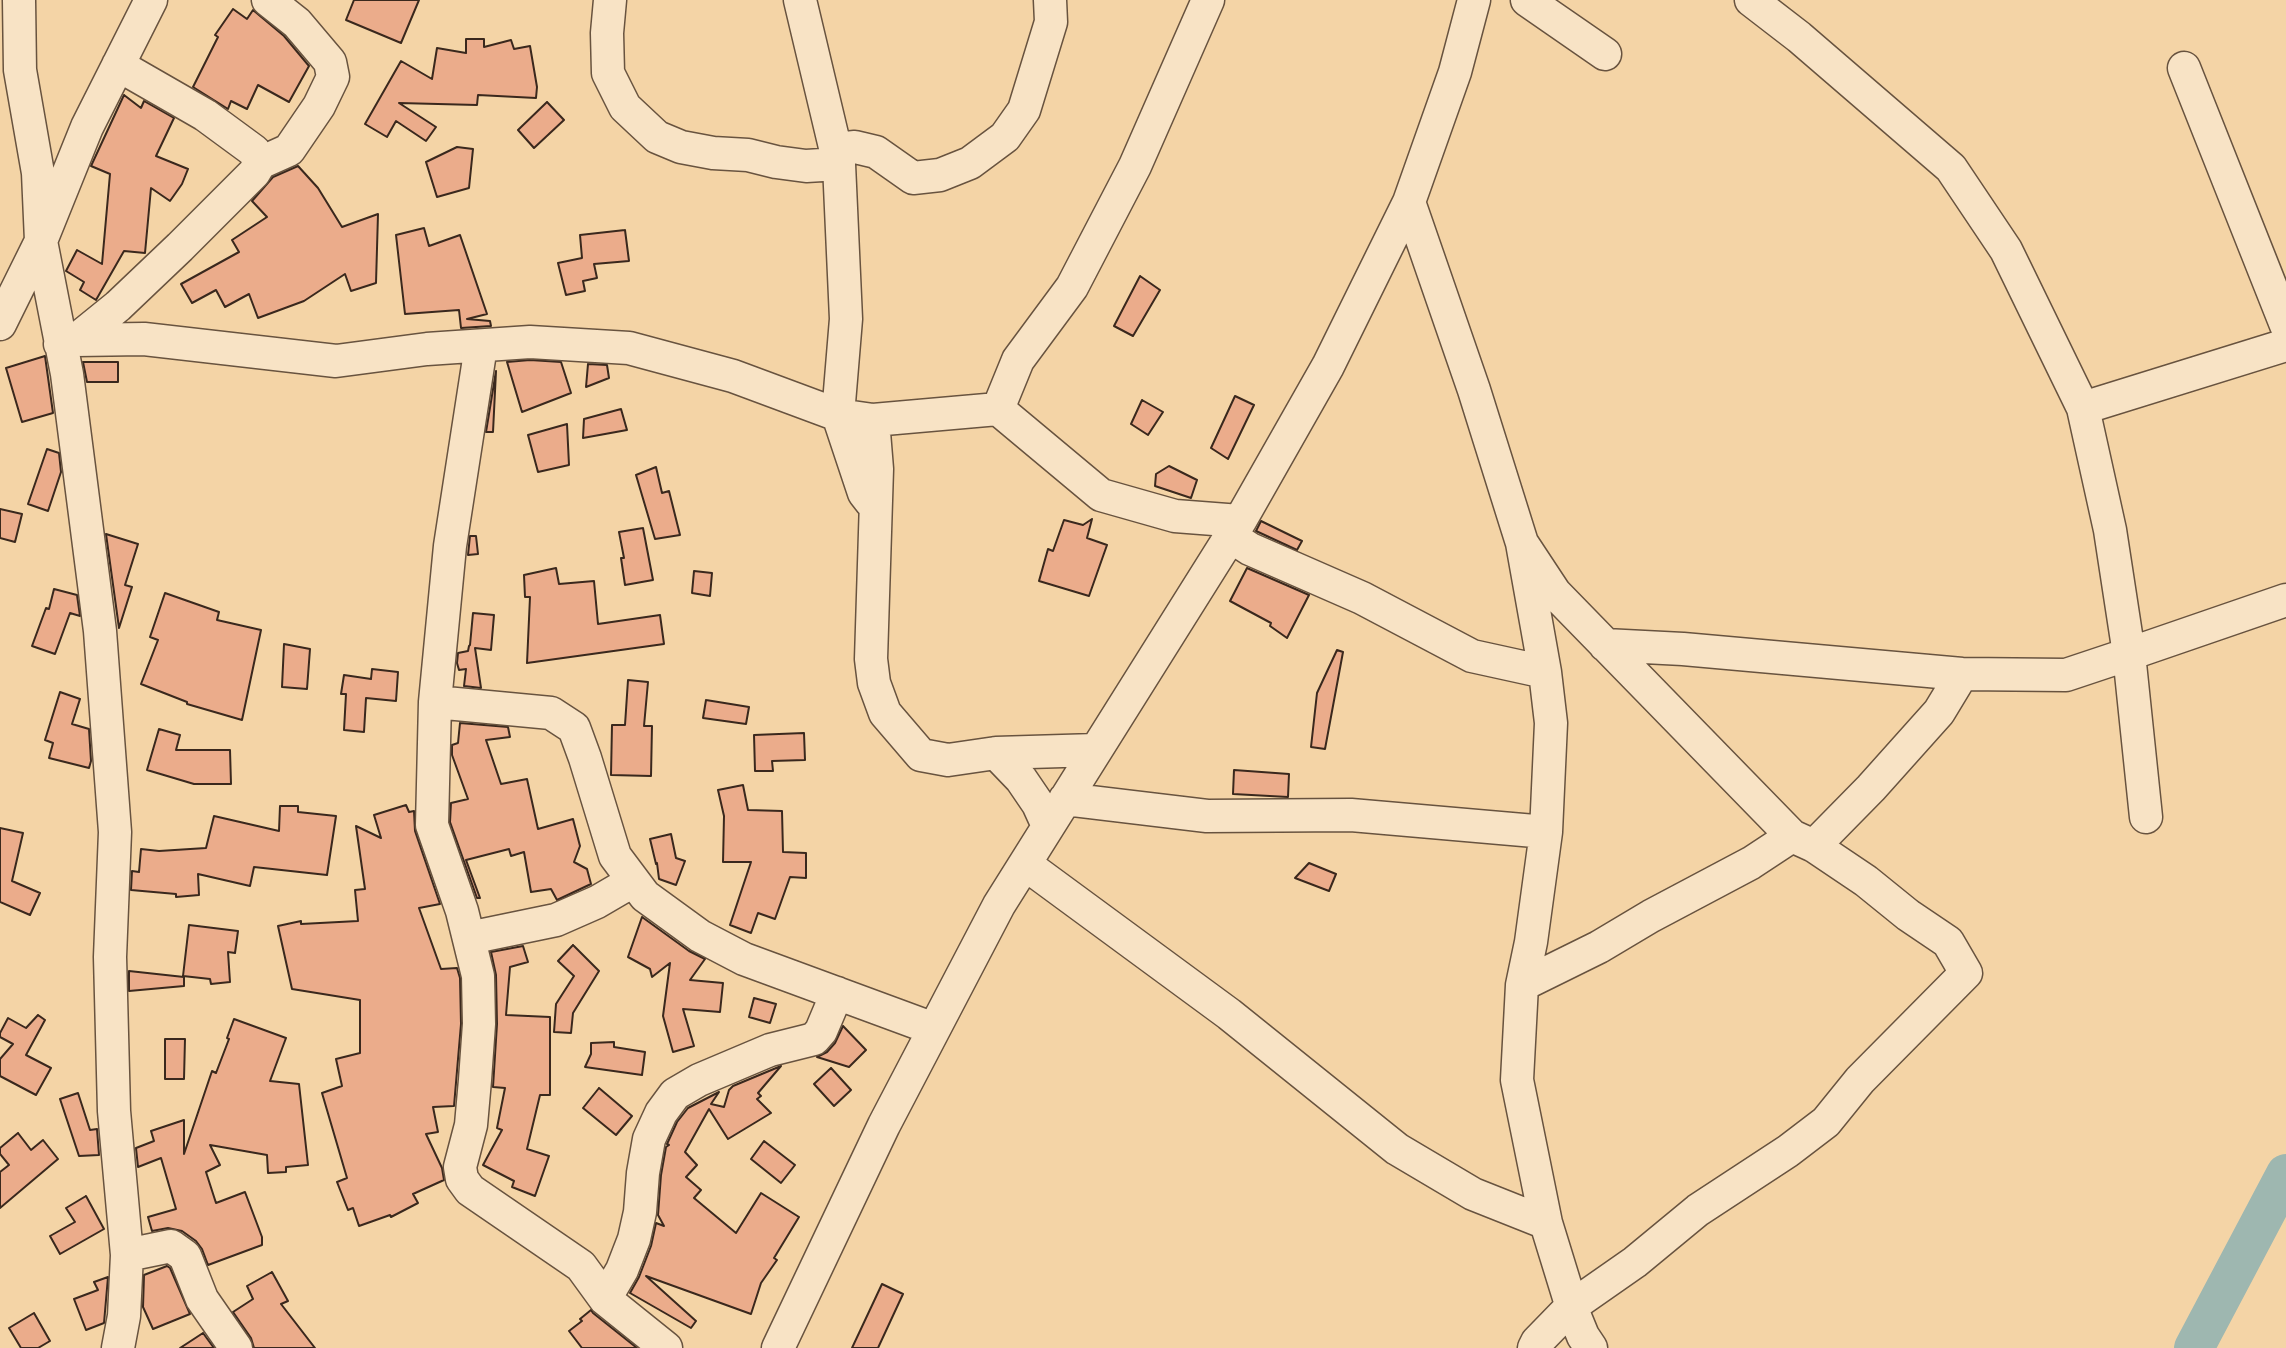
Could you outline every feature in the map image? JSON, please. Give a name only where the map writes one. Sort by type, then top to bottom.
[{"type":"street","points":[[19,0],[20,70],[38,173],[41,241],[68,342],[69,388],[100,631],[115,832],[110,957],[114,1111],[127,1255],[124,1316],[118,1348]]},
{"type":"street","points":[[0,324],[41,241],[88,127],[151,0]]},
{"type":"street","points":[[68,342],[118,306],[254,173],[260,163],[289,150],[319,106],[333,77],[330,62],[297,23],[268,0]]},
{"type":"street","points":[[610,0],[608,73],[625,107],[657,137],[681,147],[713,153],[748,155],[806,166],[837,157],[855,147],[876,152],[913,178],[940,175],[970,163],[1005,137],[1024,110],[1051,22],[1050,0]]},
{"type":"street","points":[[800,0],[837,157],[846,319],[838,415],[864,493],[876,509]]},
{"type":"street","points":[[998,410],[1018,360],[1072,287],[1135,166],[1208,0]]},
{"type":"street","points":[[772,1347],[999,905],[1235,528],[1328,366],[1409,202],[1455,72],[1474,0]]},
{"type":"street","points":[[1527,0],[1605,54]]},
{"type":"street","points":[[1751,0],[1799,37],[1951,168],[2006,250],[2083,408],[2110,530],[2129,654],[2146,817]]},
{"type":"street","points":[[118,65],[205,115],[254,151],[260,163]]},
{"type":"street","points":[[2184,68],[2286,325]]},
{"type":"street","points":[[1409,202],[1474,390],[1522,543],[1545,672],[1551,723],[1546,832],[1531,943],[1522,985],[1517,1080],[1546,1223],[1572,1306],[1583,1336],[1591,1348]]},
{"type":"street","points":[[68,342],[144,339],[336,360],[427,349],[530,342],[629,348],[733,376],[838,415],[873,420],[998,410],[1101,495],[1175,516],[1235,528],[1250,549],[1374,604],[1472,656],[1545,672]]},
{"type":"street","points":[[2083,408],[2286,345]]},
{"type":"street","points":[[481,346],[450,545],[435,702],[432,825],[462,911],[478,976],[479,1024],[471,1125],[460,1167],[462,1179],[471,1190],[581,1266],[605,1299],[666,1348]]},
{"type":"street","points":[[873,420],[877,469],[871,659],[874,683],[885,713],[921,755],[948,760],[996,753],[1096,750]]},
{"type":"street","points":[[1522,543],[1555,593],[1803,841],[1866,881],[1908,915],[1948,942],[1966,973],[1860,1080],[1826,1122],[1788,1151],[1698,1210],[1635,1262],[1572,1306],[1534,1348]]},
{"type":"street","points":[[1605,645],[1683,649],[1962,674],[2066,675],[2286,600]]},
{"type":"street","points":[[1522,985],[1599,947],[1751,863],[1803,841],[1871,789],[1939,712],[1962,674]]},
{"type":"street","points":[[435,702],[551,713],[573,728],[615,856],[645,896],[700,936],[744,960],[934,1028]]},
{"type":"street","points":[[996,753],[1021,779],[1038,804],[1048,826]]},
{"type":"street","points":[[1065,799],[1207,816],[1351,815],[1546,832]]},
{"type":"street","points":[[1025,864],[1229,1014],[1397,1149],[1473,1194],[1546,1223]]},
{"type":"street","points":[[469,938],[556,920],[597,902],[633,881]]},
{"type":"street","points":[[605,1299],[622,1270],[634,1239],[649,1139],[661,1113],[675,1094],[699,1080],[770,1050],[814,1039],[821,1031],[837,993]]},
{"type":"street","points":[[127,1255],[171,1246],[185,1256],[202,1299],[236,1348]]},
{"type":"building","points":[[354,0],[419,0],[401,43],[346,20]]},
{"type":"building","points":[[233,9],[247,19],[253,10],[284,36],[309,66],[289,102],[258,85],[247,109],[231,101],[228,109],[193,87],[218,37],[215,35]]},
{"type":"building","points":[[466,39],[484,39],[484,47],[511,40],[514,49],[530,46],[537,87],[536,98],[478,95],[477,105],[399,103],[436,127],[426,141],[396,121],[387,137],[365,124],[401,61],[432,79],[437,48],[466,53]]},
{"type":"building","points":[[124,95],[141,108],[144,101],[174,118],[156,156],[188,169],[182,184],[170,201],[151,188],[145,253],[124,251],[96,300],[80,290],[84,282],[66,271],[77,250],[102,264],[110,174],[91,166]]},
{"type":"building","points":[[547,102],[564,120],[534,148],[518,130]]},
{"type":"building","points":[[457,147],[473,149],[469,188],[437,197],[426,162]]},
{"type":"building","points":[[298,166],[318,188],[342,227],[378,214],[376,283],[351,291],[345,274],[304,301],[258,318],[249,294],[225,307],[216,290],[192,303],[181,284],[239,252],[232,240],[267,217],[252,201],[273,177]]},
{"type":"building","points":[[424,228],[429,246],[460,235],[487,314],[467,319],[490,321],[491,326],[461,328],[459,310],[405,314],[396,235]]},
{"type":"building","points":[[625,230],[629,261],[594,264],[597,278],[583,281],[585,291],[566,295],[558,263],[582,258],[580,235]]},
{"type":"building","points":[[1140,276],[1160,290],[1133,336],[1114,326]]},
{"type":"building","points":[[45,356],[53,413],[22,422],[6,368]]},
{"type":"building","points":[[83,362],[118,362],[118,382],[87,382]]},
{"type":"building","points":[[507,362],[561,362],[571,393],[522,412]]},
{"type":"building","points":[[588,364],[607,365],[609,378],[586,387]]},
{"type":"building","points":[[496,371],[493,432],[486,432]]},
{"type":"building","points":[[1235,396],[1254,405],[1228,459],[1211,448]]},
{"type":"building","points":[[1142,400],[1163,412],[1148,435],[1131,424]]},
{"type":"building","points":[[621,409],[627,430],[583,438],[584,419]]},
{"type":"building","points":[[567,424],[569,465],[538,472],[528,435]]},
{"type":"building","points":[[47,449],[59,453],[61,472],[48,511],[28,504]]},
{"type":"building","points":[[1169,466],[1197,480],[1191,498],[1155,486],[1156,474]]},
{"type":"building","points":[[656,467],[662,493],[669,491],[680,535],[655,539],[636,475]]},
{"type":"building","points":[[0,509],[22,514],[15,542],[0,538]]},
{"type":"building","points":[[1092,519],[1087,538],[1107,545],[1089,596],[1039,581],[1048,549],[1053,551],[1064,520],[1083,525]]},
{"type":"building","points":[[1261,521],[1302,541],[1297,550],[1256,531]]},
{"type":"building","points":[[643,528],[653,580],[625,585],[619,532]]},
{"type":"building","points":[[106,534],[138,544],[125,585],[132,587],[119,628]]},
{"type":"building","points":[[470,536],[476,536],[478,554],[468,555]]},
{"type":"building","points":[[556,568],[559,584],[594,581],[598,624],[660,615],[664,644],[527,663],[530,597],[525,597],[524,575]]},
{"type":"building","points":[[1247,568],[1309,595],[1287,638],[1270,626],[1271,623],[1230,601]]},
{"type":"building","points":[[694,571],[712,573],[710,596],[692,593]]},
{"type":"building","points":[[54,589],[77,595],[80,616],[70,613],[55,654],[32,646],[46,608],[49,609]]},
{"type":"building","points":[[165,593],[219,612],[217,620],[261,630],[242,720],[187,704],[141,684],[158,640],[150,637]]},
{"type":"building","points":[[473,613],[494,615],[491,650],[475,648],[481,688],[464,686],[466,669],[459,670],[457,663],[458,653],[468,651],[470,645]]},
{"type":"building","points":[[284,644],[310,649],[307,689],[282,687]]},
{"type":"building","points":[[1337,650],[1343,652],[1325,749],[1311,747],[1317,693]]},
{"type":"building","points":[[372,669],[398,672],[396,701],[366,698],[364,732],[344,730],[346,694],[341,694],[344,675],[371,679]]},
{"type":"building","points":[[628,680],[648,682],[644,726],[652,726],[651,776],[611,775],[612,725],[625,725]]},
{"type":"building","points":[[60,692],[80,699],[72,724],[89,729],[89,768],[49,758],[53,743],[45,740]]},
{"type":"building","points":[[706,700],[749,707],[746,724],[703,718]]},
{"type":"building","points":[[460,723],[508,727],[510,737],[486,740],[501,784],[527,779],[538,829],[573,819],[580,846],[574,862],[587,869],[591,884],[557,900],[551,889],[531,892],[524,852],[511,856],[509,849],[466,860],[480,898],[477,898],[450,822],[451,803],[468,799],[452,755],[452,745],[458,743]]},
{"type":"building","points":[[159,729],[180,735],[176,750],[230,750],[231,784],[194,784],[147,770]]},
{"type":"building","points":[[804,733],[805,760],[772,761],[773,771],[755,771],[754,735]]},
{"type":"building","points":[[1234,770],[1289,774],[1288,797],[1233,794]]},
{"type":"building","points":[[743,785],[748,810],[782,811],[783,852],[806,853],[806,878],[790,877],[775,919],[758,913],[751,933],[730,925],[751,862],[723,862],[724,816],[718,790]]},
{"type":"building","points":[[406,805],[409,812],[414,811],[415,831],[440,904],[419,908],[441,969],[457,968],[460,978],[461,1024],[454,1106],[433,1107],[438,1132],[426,1134],[442,1168],[444,1180],[413,1194],[418,1203],[391,1217],[390,1215],[359,1226],[353,1208],[348,1210],[337,1182],[347,1178],[322,1093],[342,1086],[336,1059],[360,1053],[360,1000],[292,989],[278,926],[301,921],[301,924],[358,921],[355,890],[365,889],[356,826],[381,838],[374,815]]},
{"type":"building","points":[[280,806],[298,806],[298,812],[336,816],[327,875],[254,867],[250,886],[198,874],[199,895],[176,897],[176,894],[131,890],[132,871],[139,872],[141,849],[159,851],[206,848],[214,816],[279,831]]},
{"type":"building","points":[[0,828],[23,833],[12,881],[40,893],[30,915],[0,902]]},
{"type":"building","points":[[671,834],[676,858],[685,861],[676,885],[659,879],[650,839]]},
{"type":"building","points":[[1309,863],[1336,874],[1329,891],[1295,878]]},
{"type":"building","points":[[642,917],[689,951],[705,959],[690,980],[723,983],[720,1012],[683,1009],[694,1046],[673,1052],[663,1016],[670,963],[652,977],[650,969],[628,957]]},
{"type":"building","points":[[189,925],[238,931],[235,953],[228,952],[230,982],[211,984],[210,979],[183,976]]},
{"type":"building","points":[[573,945],[599,971],[573,1013],[571,1033],[554,1032],[556,1004],[574,976],[558,961]]},
{"type":"building","points":[[523,946],[528,962],[510,967],[506,1015],[550,1017],[550,1095],[540,1095],[527,1149],[549,1156],[535,1196],[512,1187],[514,1181],[483,1165],[502,1130],[497,1128],[505,1088],[493,1087],[497,1024],[496,975],[491,952]]},
{"type":"building","points":[[129,971],[184,977],[184,986],[129,991]]},
{"type":"building","points":[[754,998],[776,1004],[770,1023],[749,1017]]},
{"type":"building","points":[[38,1015],[45,1020],[26,1055],[51,1068],[36,1095],[0,1076],[0,1059],[13,1044],[0,1037],[0,1033],[8,1018],[26,1028]]},
{"type":"building","points":[[234,1019],[286,1038],[270,1081],[299,1084],[308,1165],[286,1167],[286,1172],[268,1173],[267,1155],[210,1145],[220,1165],[206,1172],[216,1203],[245,1192],[262,1237],[262,1245],[208,1265],[196,1241],[182,1231],[168,1228],[152,1231],[148,1217],[176,1209],[161,1158],[138,1167],[136,1148],[154,1141],[151,1131],[184,1120],[184,1154],[212,1071],[216,1073]]},
{"type":"building","points":[[843,1026],[866,1050],[849,1067],[817,1057],[827,1052],[835,1043]]},
{"type":"building","points":[[165,1039],[185,1039],[184,1079],[165,1079]]},
{"type":"building","points":[[614,1042],[614,1047],[645,1052],[642,1075],[585,1067],[591,1054],[591,1043]]},
{"type":"building","points":[[781,1066],[758,1093],[761,1096],[757,1099],[771,1113],[728,1139],[709,1109],[685,1152],[697,1165],[686,1177],[701,1190],[694,1198],[736,1233],[761,1193],[799,1217],[774,1258],[777,1260],[761,1283],[751,1314],[646,1276],[696,1321],[691,1328],[630,1293],[651,1246],[656,1223],[664,1226],[658,1215],[661,1175],[666,1147],[669,1145],[667,1144],[677,1122],[688,1108],[719,1092],[711,1104],[724,1107],[729,1090],[733,1086]]},
{"type":"building","points":[[831,1068],[851,1090],[834,1106],[814,1084]]},
{"type":"building","points":[[599,1088],[632,1116],[616,1135],[583,1108]]},
{"type":"building","points":[[78,1093],[90,1130],[97,1129],[99,1155],[79,1156],[60,1099]]},
{"type":"building","points":[[18,1133],[31,1150],[43,1140],[58,1159],[0,1208],[0,1172],[9,1165],[0,1154],[0,1148]]},
{"type":"building","points":[[764,1141],[795,1165],[781,1183],[751,1159]]},
{"type":"building","points":[[86,1196],[104,1229],[60,1254],[50,1236],[75,1222],[66,1208]]},
{"type":"building","points":[[167,1266],[190,1314],[153,1329],[143,1307],[144,1275]]},
{"type":"building","points":[[272,1272],[288,1301],[281,1304],[315,1348],[254,1348],[251,1338],[233,1312],[253,1299],[247,1286]]},
{"type":"building","points":[[108,1277],[104,1323],[86,1330],[74,1299],[98,1290],[94,1282]]},
{"type":"building","points":[[882,1284],[903,1294],[878,1348],[852,1348]]},
{"type":"building","points":[[591,1310],[637,1348],[582,1348],[569,1331]]},
{"type":"building","points":[[34,1313],[50,1341],[38,1348],[21,1348],[9,1328]]},
{"type":"building","points":[[203,1333],[214,1348],[180,1348]]},
{"type":"waterway","points":[[2194,1348],[2286,1174]]}]
